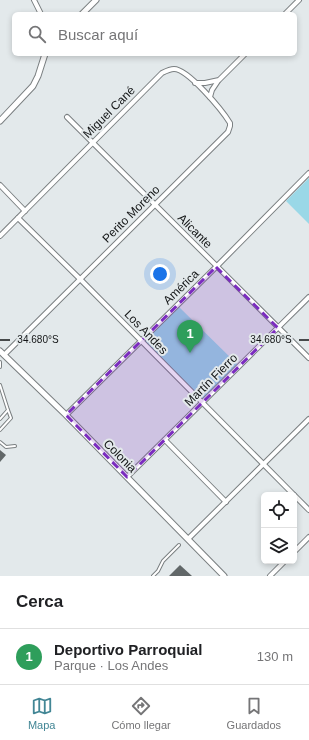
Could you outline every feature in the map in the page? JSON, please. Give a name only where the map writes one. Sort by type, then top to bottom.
[{"type":"street","points":[[34,0],[40,12]]},
{"type":"street","points":[[84,12],[96,0]]},
{"type":"street","points":[[287,12],[299,0]]},
{"type":"street","points":[[0,121],[33,86],[44,56]]},
{"type":"street","points":[[210,97],[212,90],[219,80],[243,56]]},
{"type":"street","name":"Miguel Cané","points":[[0,236],[162,73],[174,69],[181,71],[195,83]]},
{"type":"street","points":[[195,83],[205,83],[219,80]]},
{"type":"street","name":"Perito Moreno","points":[[1,352],[80,279],[229,129],[230,123],[210,97],[195,83]]},
{"type":"street","name":"Alicante","points":[[67,117],[309,358]]},
{"type":"street","name":"América","points":[[66,415],[140,340],[308,176]]},
{"type":"street","points":[[0,185],[25,211]]},
{"type":"street","name":"Los Andes","points":[[18,218],[291,492]]},
{"type":"street","name":"Martín Fierro","points":[[127,477],[309,297]]},
{"type":"street","name":"Colonia","points":[[1,352],[66,415],[224,576]]},
{"type":"street","points":[[188,539],[309,419]]},
{"type":"street","points":[[165,440],[226,502]]},
{"type":"street","name":"Los Andes","points":[[297,498],[309,510]]},
{"type":"street","points":[[297,549],[309,537]]},
{"type":"street","points":[[270,576],[282,564]]},
{"type":"lane","points":[[0,362],[0,367]]},
{"type":"lane","points":[[0,385],[11,418],[0,430]]},
{"type":"lane","points":[[0,419],[8,410]]},
{"type":"lane","points":[[0,442],[6,447],[15,446]]},
{"type":"lane","points":[[153,576],[158,571],[163,561],[179,546]]},
{"type":"highlighted area","points":[[216,267],[278,328],[127,477],[66,415]]},
{"type":"shaded area","points":[[309,178],[309,224],[286,201]]},
{"type":"shaded area","points":[[177,305],[238,365],[202,401],[142,340]]},
{"type":"building","points":[[0,450],[6,455],[0,462]]},
{"type":"building","points":[[180,565],[192,576],[169,576]]},
{"type":"place","name":"Deportivo Parroquial","points":[[190,353]]}]
